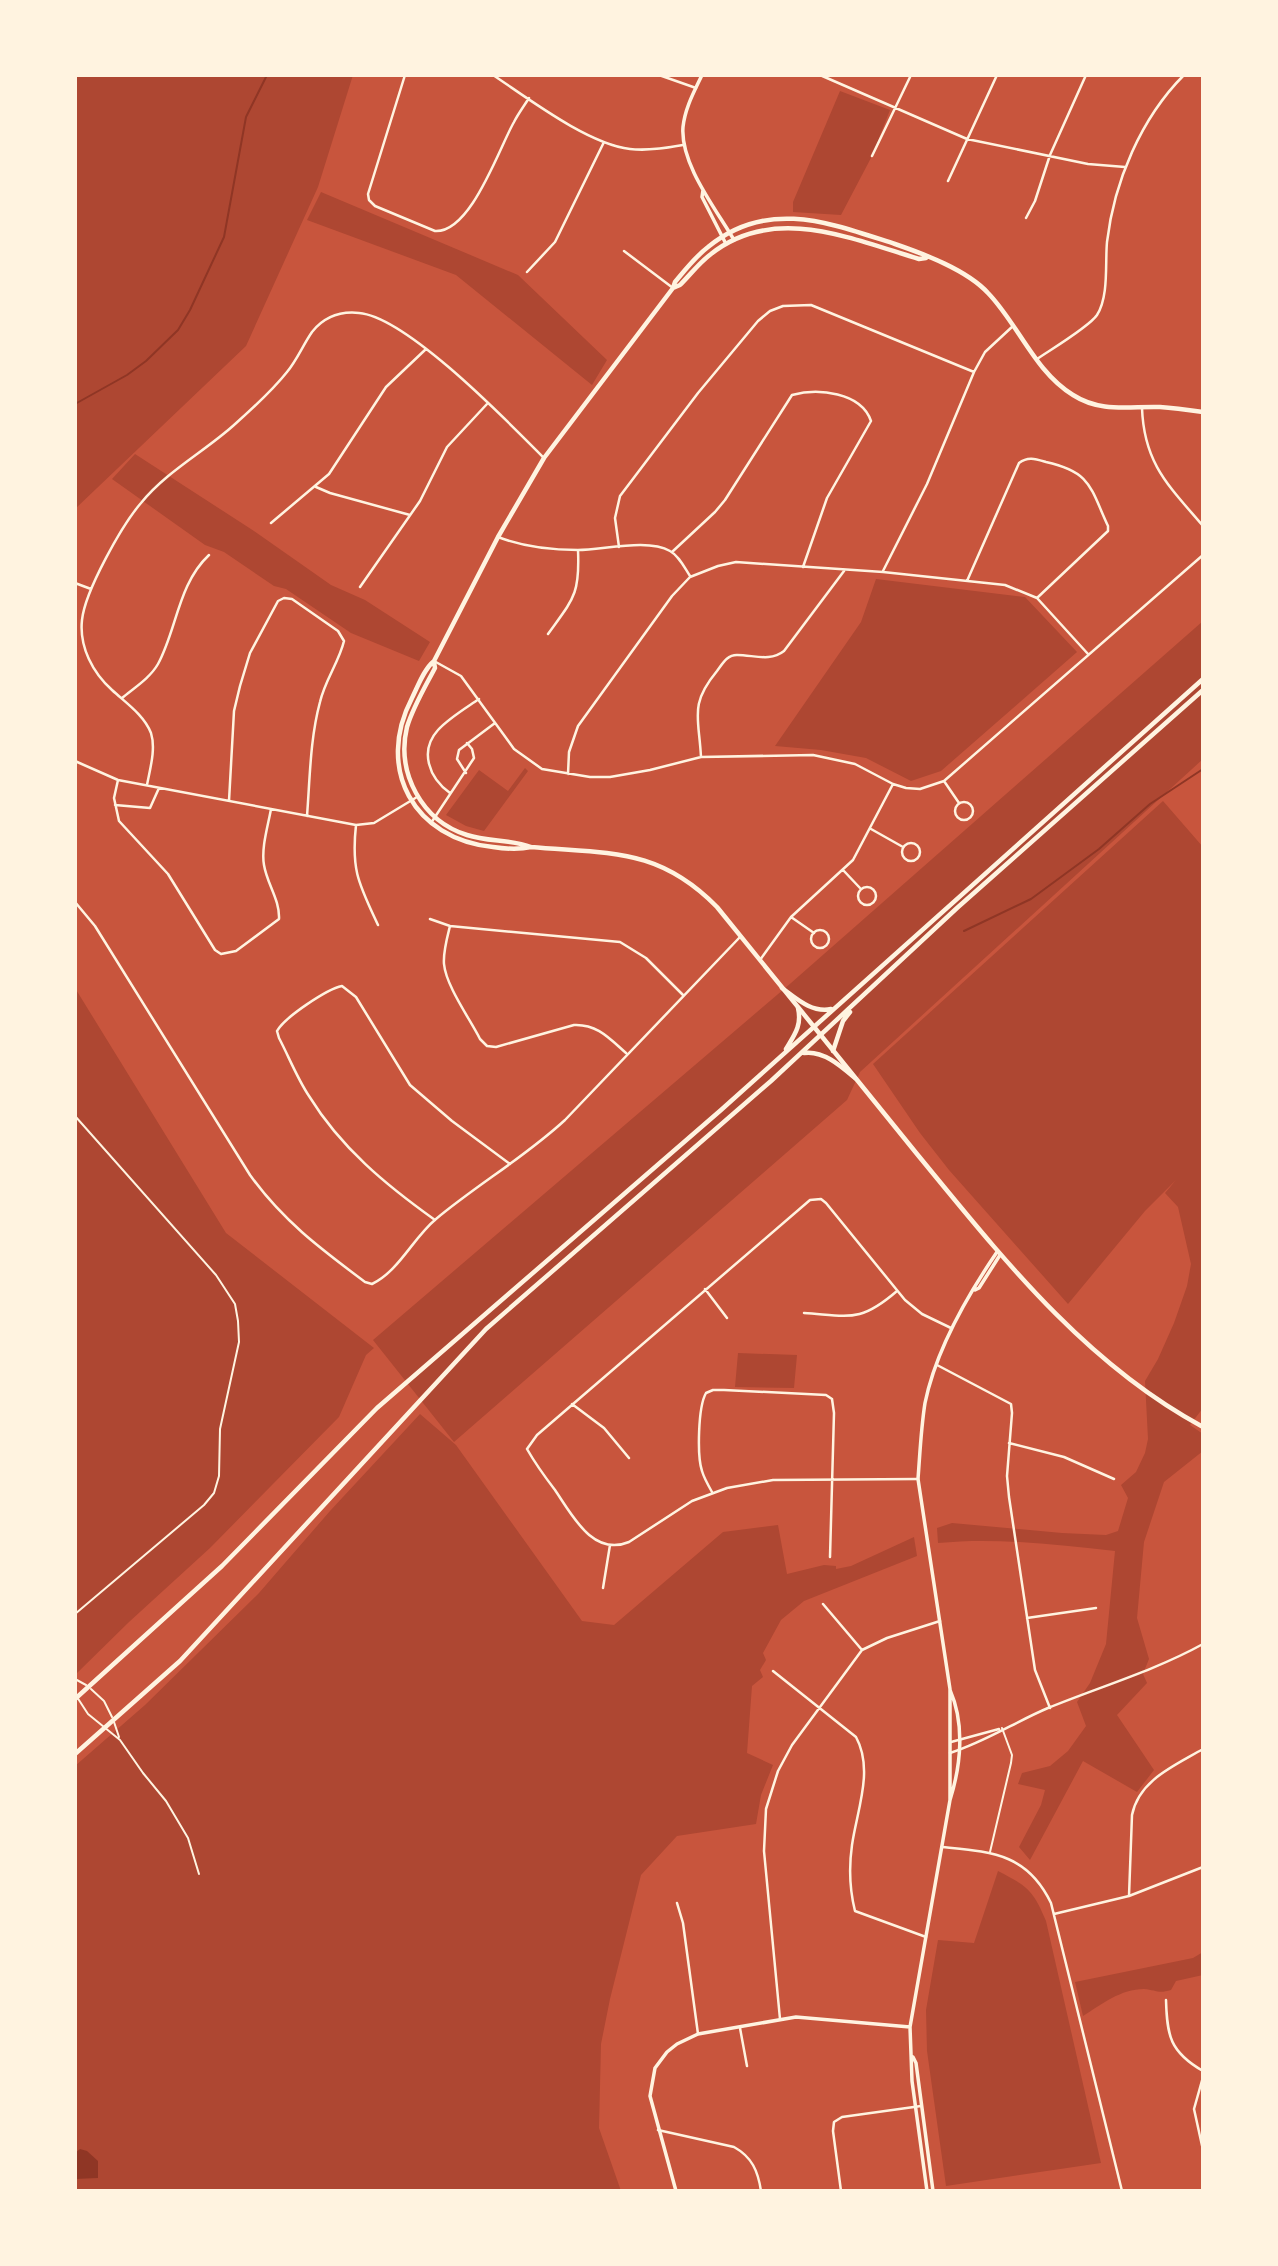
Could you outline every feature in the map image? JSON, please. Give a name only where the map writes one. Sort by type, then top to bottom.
[{"type":"main road","points":[[531,847],[520,850],[469,845],[445,834],[431,823],[412,801],[401,776],[397,751],[398,734],[405,711],[498,537],[544,458],[675,282],[704,249],[722,237],[764,220],[805,218],[842,226],[918,252],[974,279],[995,301],[1056,383],[1086,403],[1103,408],[1142,407],[1203,412]]},
{"type":"main road","points":[[673,288],[680,285],[709,256],[726,244],[757,232],[779,228],[814,229],[919,260],[927,258]]},
{"type":"main road","points":[[434,661],[435,668],[412,714],[405,738],[407,771],[417,797],[434,817],[467,835],[531,847],[635,856],[659,864],[697,886],[741,936],[999,1253],[1059,1318],[1092,1349],[1157,1400],[1202,1424]]},
{"type":"main road","points":[[76,1697],[222,1566],[377,1408],[782,1055],[1203,679]]},
{"type":"main road","points":[[75,1754],[193,1648],[474,1340],[800,1055],[957,908],[1203,690]]},
{"type":"main road","points":[[782,988],[809,1006],[827,1010],[834,1008]]},
{"type":"main road","points":[[833,1051],[843,1021],[857,1003]]},
{"type":"main road","points":[[782,1055],[798,1030],[798,1007]]},
{"type":"main road","points":[[800,1055],[807,1052],[817,1053],[855,1078]]},
{"type":"street","points":[[405,75],[368,194],[369,200],[375,206],[435,231],[450,227],[477,197],[528,98]]},
{"type":"street","points":[[493,75],[604,142],[647,150],[684,145]]},
{"type":"street","points":[[659,75],[696,88]]},
{"type":"street","points":[[702,75],[686,110],[684,145],[690,165],[703,190],[734,240]]},
{"type":"street","points":[[820,75],[967,139],[1088,164],[1125,167]]},
{"type":"street","points":[[872,156],[911,75]]},
{"type":"street","points":[[948,181],[997,75]]},
{"type":"street","points":[[1026,218],[1035,201],[1050,155],[1086,75]]},
{"type":"street","points":[[1037,359],[1096,317],[1101,304],[1111,220],[1125,167],[1156,110],[1184,75]]},
{"type":"street","points":[[527,272],[555,242],[604,142]]},
{"type":"street","points":[[703,190],[702,197],[726,244]]},
{"type":"street","points":[[624,251],[673,288]]},
{"type":"street","points":[[619,547],[615,518],[620,496],[698,393],[758,321],[770,311],[783,306],[811,306],[974,372]]},
{"type":"street","points":[[147,785],[152,761],[152,736],[148,726],[90,664],[82,621],[91,589],[139,505],[168,476],[236,424],[272,388],[286,373],[320,324],[335,314],[371,314],[426,349],[512,425],[544,458]]},
{"type":"street","points":[[883,572],[928,484],[974,372],[985,352],[1013,326]]},
{"type":"street","points":[[271,523],[329,474],[386,387],[426,349]]},
{"type":"street","points":[[672,552],[715,512],[725,499],[792,395],[830,393],[840,395],[868,412],[871,421],[827,498],[803,567]]},
{"type":"street","points":[[360,587],[420,501],[447,447],[487,404]]},
{"type":"street","points":[[1142,407],[1151,456],[1159,474],[1203,526]]},
{"type":"street","points":[[967,581],[1019,463],[1031,458],[1061,465],[1082,475],[1089,484],[1108,531],[1038,598]]},
{"type":"street","points":[[316,487],[410,515]]},
{"type":"street","points":[[498,537],[519,545],[578,550],[653,546],[672,552],[690,577]]},
{"type":"street","points":[[548,634],[577,590],[578,550]]},
{"type":"street","points":[[122,698],[152,673],[193,574],[209,555]]},
{"type":"street","points":[[434,661],[461,676],[514,749],[542,769],[610,777],[701,757],[826,756],[856,764],[893,784],[920,789],[944,781],[1203,555]]},
{"type":"street","points":[[568,774],[569,752],[578,726],[673,596],[690,577],[718,566],[736,562],[883,572],[1016,587],[1038,598],[1088,655]]},
{"type":"street","points":[[701,757],[697,704],[707,682],[728,657],[736,655],[773,658],[784,651],[844,571]]},
{"type":"street","points":[[75,583],[91,589]]},
{"type":"street","points":[[229,801],[234,711],[247,664],[278,601],[292,598],[338,631],[344,640],[329,674],[314,727],[307,816]]},
{"type":"street","points":[[450,793],[437,782],[430,771],[430,744],[440,727],[479,699]]},
{"type":"street","points":[[466,773],[458,763],[460,748],[495,723]]},
{"type":"street","points":[[431,823],[474,758],[467,743]]},
{"type":"street","points":[[75,761],[118,780],[356,825],[374,823],[417,797]]},
{"type":"street","points":[[118,780],[115,805],[119,821],[168,874],[220,954],[236,951],[279,919],[279,906],[263,862],[271,809]]},
{"type":"street","points":[[944,781],[959,803]]},
{"type":"street","points":[[760,960],[791,917],[853,860],[893,784]]},
{"type":"street","points":[[115,805],[150,808],[159,788]]},
{"type":"street","points":[[959,803],[971,804],[973,813],[970,818],[964,820],[957,816],[956,808],[959,803]]},
{"type":"street","points":[[356,825],[353,853],[355,869],[377,925]]},
{"type":"street","points":[[871,829],[903,847]]},
{"type":"street","points":[[908,844],[916,845],[920,853],[918,858],[909,861],[904,859],[903,847],[908,844]]},
{"type":"street","points":[[843,870],[860,889]]},
{"type":"street","points":[[866,886],[874,890],[876,898],[873,903],[861,903],[858,894],[860,889],[866,886]]},
{"type":"street","points":[[75,902],[95,926],[250,1175],[284,1218],[306,1238],[365,1282],[372,1284],[397,1262],[435,1220],[542,1142],[565,1121],[741,936]]},
{"type":"street","points":[[791,917],[814,933]]},
{"type":"street","points":[[430,919],[450,926],[620,942],[646,958],[683,995]]},
{"type":"street","points":[[450,926],[444,966],[448,978],[487,1046],[496,1047],[586,1024],[597,1028],[627,1054]]},
{"type":"street","points":[[819,930],[828,933],[828,945],[822,948],[814,946],[811,938],[814,933],[819,930]]},
{"type":"street","points":[[435,1220],[373,1174],[333,1130],[308,1095],[279,1038],[277,1031],[284,1023],[326,992],[342,986],[348,988],[410,1085],[452,1121],[510,1164]]},
{"type":"street","points":[[918,1479],[756,1482],[712,1492],[620,1546],[599,1542],[582,1530],[527,1449],[537,1435],[572,1404],[802,1206],[816,1199],[826,1203],[897,1292],[921,1313],[951,1328]]},
{"type":"street","points":[[933,2191],[910,2027],[950,1800],[957,1778],[959,1739],[956,1703],[950,1689],[918,1479],[926,1399],[937,1365],[951,1328],[975,1290],[975,1285],[999,1253]]},
{"type":"street","points":[[705,1289],[727,1318]]},
{"type":"street","points":[[804,1313],[863,1315],[878,1308],[897,1292]]},
{"type":"street","points":[[937,1365],[1011,1404],[1009,1497],[1035,1670],[1051,1707]]},
{"type":"street","points":[[712,1492],[702,1473],[699,1458],[702,1399],[706,1394],[713,1390],[818,1393],[832,1399],[834,1479],[830,1557]]},
{"type":"street","points":[[572,1404],[604,1429],[629,1458]]},
{"type":"street","points":[[1009,1443],[1064,1457],[1114,1479]]},
{"type":"street","points":[[603,1588],[610,1545]]},
{"type":"street","points":[[823,1604],[862,1650]]},
{"type":"street","points":[[1027,1618],[1096,1608]]},
{"type":"street","points":[[780,2019],[764,1851],[764,1822],[778,1771],[792,1745],[862,1650],[887,1638],[940,1621]]},
{"type":"street","points":[[951,1742],[1002,1728],[1203,1644]]},
{"type":"street","points":[[773,1671],[856,1737],[863,1753],[863,1784],[852,1848],[851,1880],[855,1911],[926,1937]]},
{"type":"street","points":[[950,1689],[950,1800]]},
{"type":"street","points":[[950,1753],[989,1738],[1002,1728]]},
{"type":"street","points":[[1129,1896],[1132,1815],[1141,1791],[1153,1780],[1203,1749]]},
{"type":"street","points":[[942,1847],[990,1852],[1018,1864],[1046,1892],[1054,1914],[1122,2191]]},
{"type":"street","points":[[1054,1914],[1129,1896],[1203,1867]]},
{"type":"street","points":[[677,1902],[684,1923],[698,2034]]},
{"type":"street","points":[[1166,2000],[1167,2020],[1173,2044],[1182,2057],[1203,2071]]},
{"type":"street","points":[[676,2191],[650,2096],[655,2068],[677,2044],[698,2034],[780,2019],[820,2018],[910,2027]]},
{"type":"street","points":[[740,2028],[747,2066]]},
{"type":"street","points":[[913,2057],[910,2061],[927,2191]]},
{"type":"street","points":[[1203,2077],[1194,2109],[1203,2148]]},
{"type":"street","points":[[841,2191],[834,2122],[842,2117],[921,2106]]},
{"type":"street","points":[[658,2130],[734,2147],[743,2152],[757,2170],[761,2191]]},
{"type":"lane","points":[[75,1116],[216,1275],[234,1304],[239,1331],[237,1358],[220,1429],[220,1468],[214,1493],[204,1505],[75,1614]]},
{"type":"lane","points":[[75,1678],[104,1701],[120,1740],[166,1801],[188,1838],[199,1874]]},
{"type":"lane","points":[[76,1697],[88,1714],[120,1740]]},
{"type":"lane","points":[[990,1852],[1012,1755],[1002,1728]]},
{"type":"shaded area","points":[[75,75],[353,75],[318,187],[246,346],[75,509]]},
{"type":"shaded area","points":[[840,91],[890,110],[872,156],[841,215],[793,212],[793,202]]},
{"type":"shaded area","points":[[321,192],[518,275],[607,360],[592,385],[456,275],[307,220]]},
{"type":"shaded area","points":[[135,454],[254,531],[331,585],[365,600],[430,642],[419,661],[351,633],[286,589],[274,586],[224,552],[205,545],[112,479]]},
{"type":"shaded area","points":[[876,579],[1025,597],[1077,652],[941,771],[911,781],[866,758],[775,746],[861,622]]},
{"type":"shaded area","points":[[1203,621],[1203,759],[860,1072],[847,1100],[454,1442],[373,1340],[791,983]]},
{"type":"shaded area","points":[[525,768],[528,771],[484,831],[466,826],[446,815],[479,770],[508,791]]},
{"type":"shaded area","points":[[1163,801],[1203,847],[1203,1408],[1190,1425],[1203,1434],[1203,1451],[1164,1482],[1144,1542],[1137,1618],[1149,1659],[1143,1674],[1147,1683],[1117,1715],[1154,1770],[1137,1792],[1083,1761],[1030,1860],[1019,1847],[1041,1805],[1045,1790],[1018,1784],[1022,1773],[1050,1766],[1068,1751],[1086,1726],[1077,1702],[1090,1683],[1106,1644],[1115,1551],[1005,1541],[938,1543],[937,1528],[952,1523],[1062,1533],[1106,1535],[1118,1531],[1128,1498],[1121,1485],[1136,1472],[1148,1439],[1145,1381],[1174,1323],[1187,1286],[1191,1264],[1178,1207],[1165,1193],[1176,1180],[1145,1211],[1068,1304],[949,1170],[873,1064]]},
{"type":"shaded area","points":[[75,988],[226,1233],[374,1348],[366,1355],[339,1417],[210,1548],[75,1675]]},
{"type":"shaded area","points":[[738,1353],[797,1355],[794,1388],[735,1387]]},
{"type":"shaded area","points":[[420,1414],[456,1445],[582,1621],[614,1625],[723,1532],[778,1525],[787,1574],[824,1565],[836,1566],[836,1569],[851,1566],[914,1537],[917,1556],[804,1601],[781,1620],[763,1653],[766,1660],[760,1670],[763,1677],[752,1686],[747,1753],[773,1765],[761,1795],[756,1824],[677,1836],[641,1875],[601,2044],[599,2128],[621,2191],[75,2191],[75,1766],[145,1705],[259,1593]]},
{"type":"shaded area","points":[[998,1871],[1028,1890],[1046,1921],[1101,2163],[946,2186],[927,2051],[926,2010],[938,1940],[974,1943]]},
{"type":"shaded area","points":[[1203,1952],[1203,1975],[1176,1981],[1171,1990],[1167,1991],[1144,1989],[1127,1992],[1083,2016],[1075,1982],[1193,1958]]},
{"type":"shaded area","points":[[80,2149],[87,2151],[98,2161],[98,2178],[75,2179],[75,2153]]},
{"type":"waterway","points":[[75,404],[127,375],[146,361],[178,330],[190,310],[224,237],[246,117],[267,75]]},
{"type":"waterway","points":[[964,931],[1031,899],[1099,849],[1150,804],[1203,769]]}]
